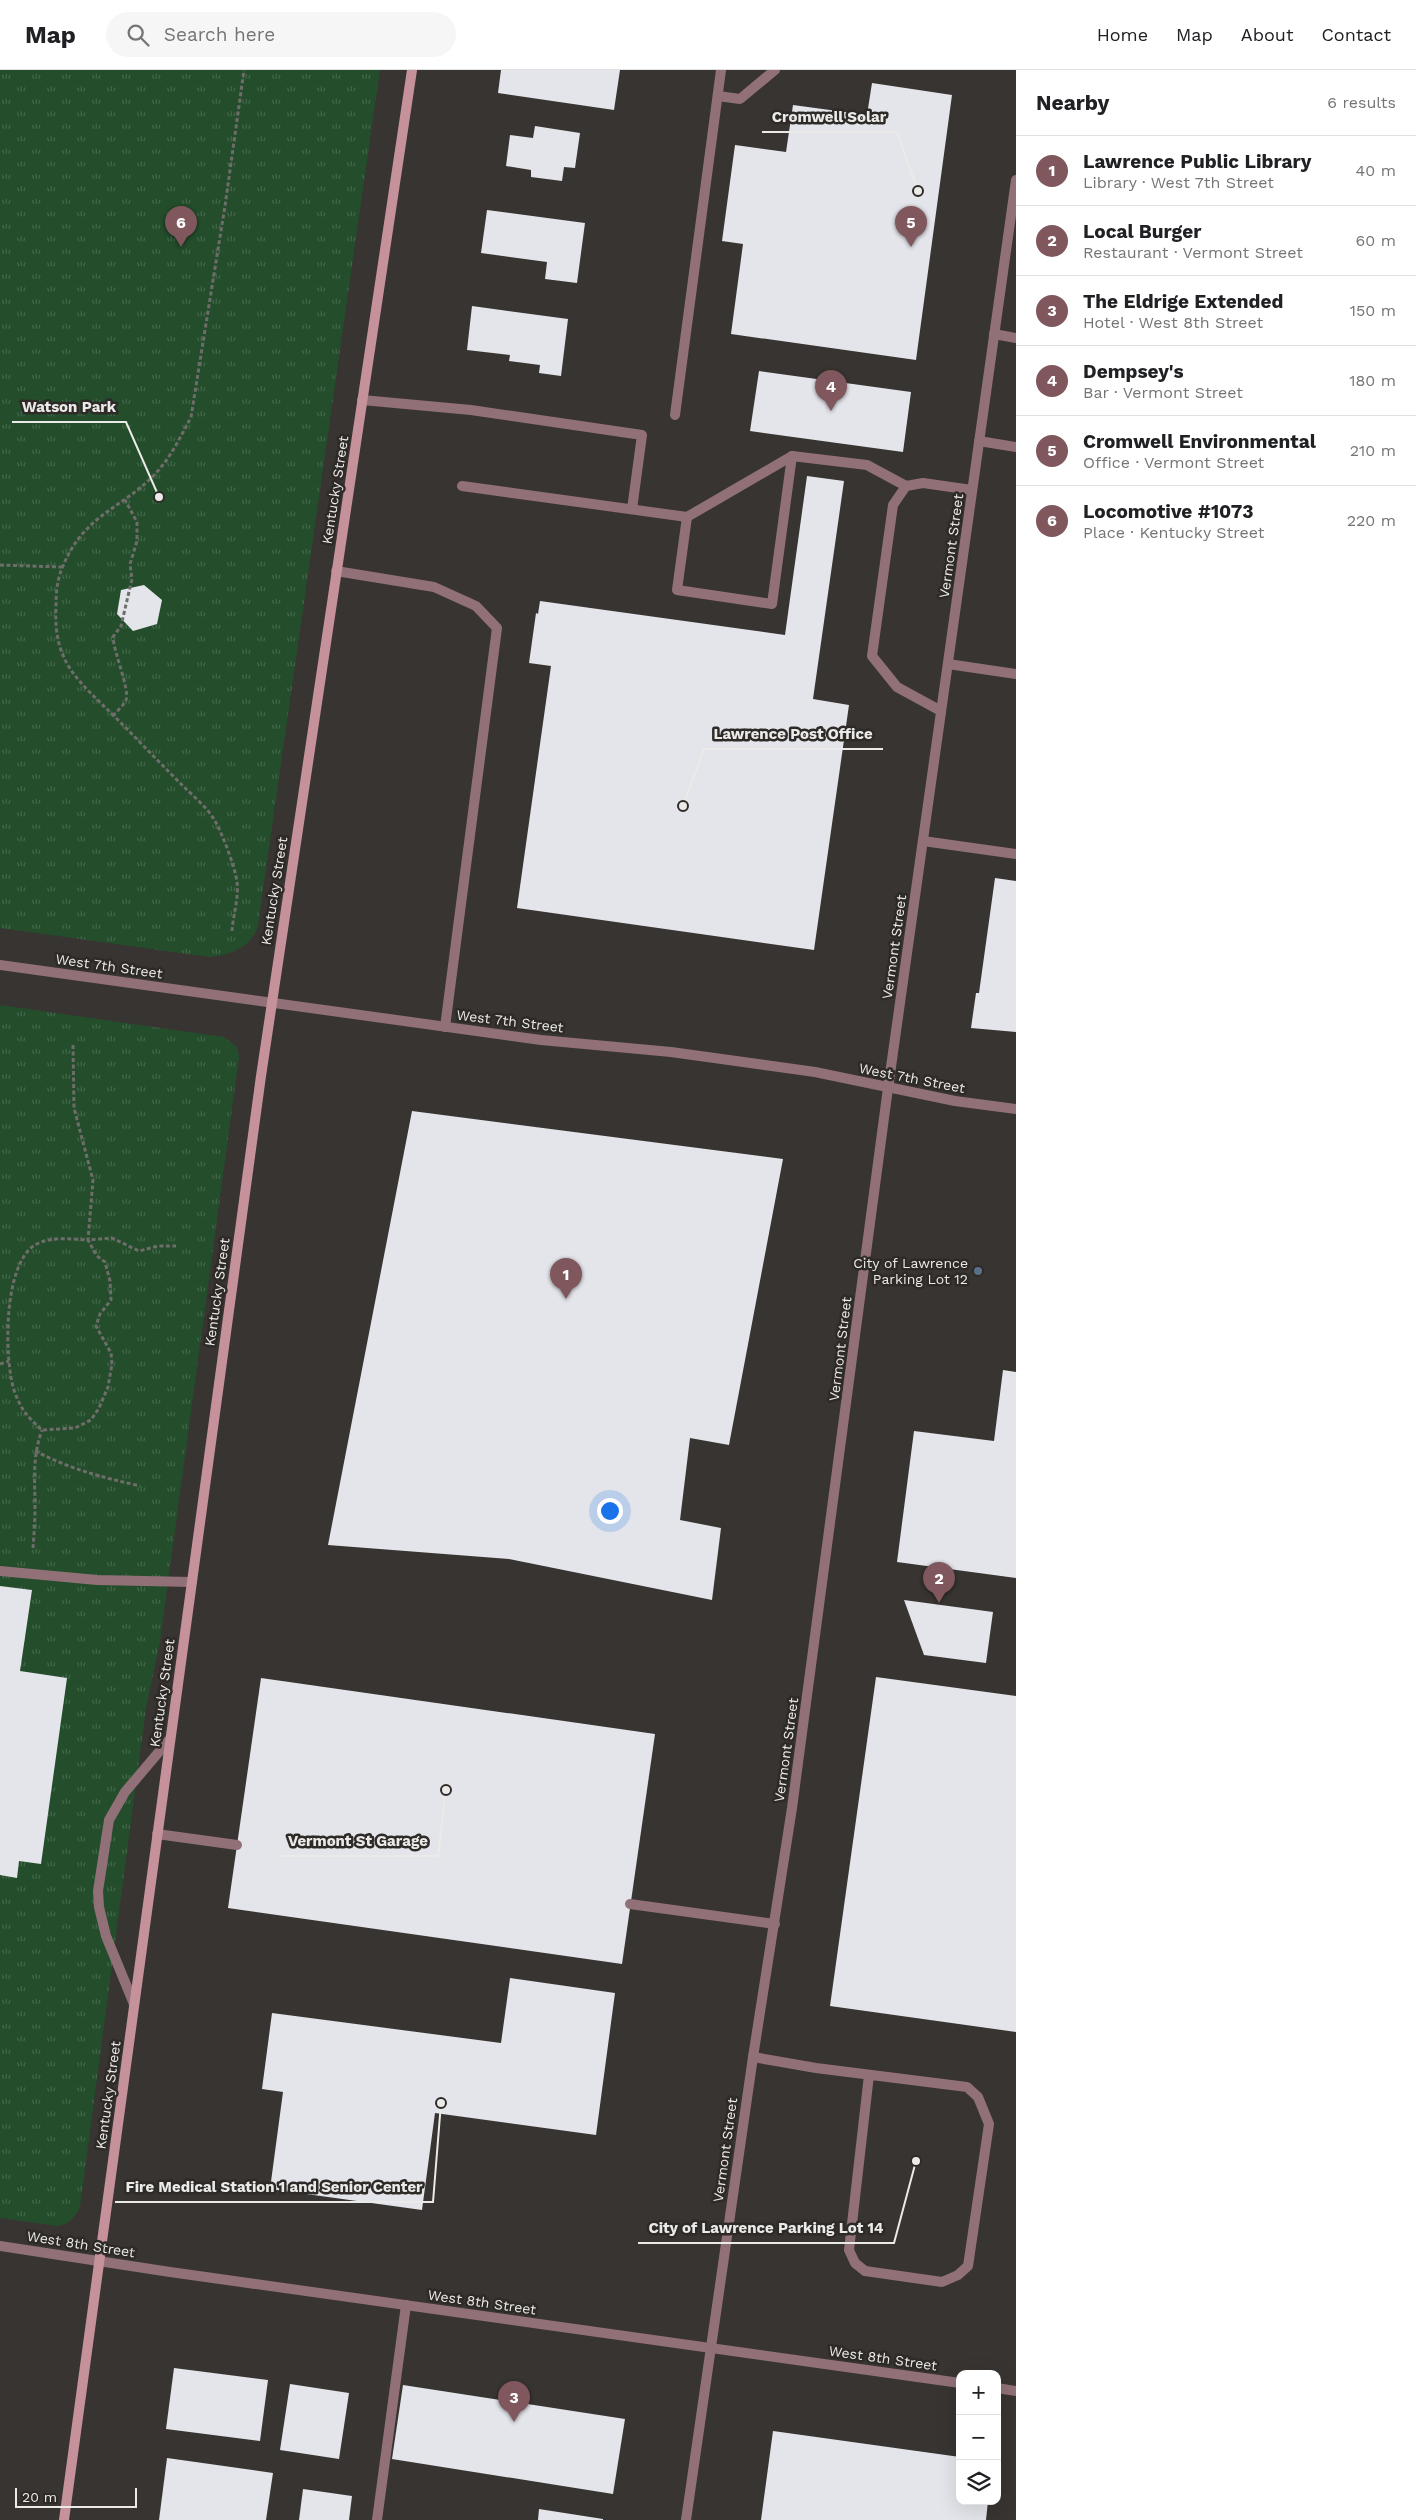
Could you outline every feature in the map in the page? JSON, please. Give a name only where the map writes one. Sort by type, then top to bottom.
[{"type":"main road","name":"Kentucky Street","points":[[64,2520],[169,1740],[272,1002],[412,70]]},
{"type":"street","points":[[675,415],[721,70]]},
{"type":"street","points":[[718,96],[740,99],[775,70]]},
{"type":"street","name":"Vermont Street","points":[[686,2520],[753,2057],[775,1924],[836,1488],[888,1088],[1016,180]]},
{"type":"street","points":[[994,334],[1016,338]]},
{"type":"street","points":[[362,400],[471,410],[642,435],[632,509]]},
{"type":"street","points":[[979,442],[1016,447]]},
{"type":"street","points":[[462,486],[687,517],[792,456],[867,465],[906,486],[922,483],[972,490]]},
{"type":"street","points":[[687,517],[677,590],[772,604],[792,456]]},
{"type":"street","points":[[906,486],[893,506],[872,656],[896,687],[942,711]]},
{"type":"street","points":[[336,571],[434,587],[476,606],[496,628],[445,1027]]},
{"type":"street","points":[[948,664],[1016,674]]},
{"type":"street","points":[[923,841],[1016,854]]},
{"type":"street","name":"West 7th Street","points":[[0,965],[541,1040],[671,1052],[814,1072],[955,1101],[1016,1109]]},
{"type":"street","points":[[0,1571],[96,1580],[192,1582]]},
{"type":"street","points":[[134,2004],[106,1936],[99,1907],[98,1891],[109,1820],[124,1792],[169,1740]]},
{"type":"street","points":[[157,1834],[237,1845]]},
{"type":"street","points":[[630,1904],[775,1924]]},
{"type":"street","points":[[753,2057],[967,2087],[978,2097],[989,2124],[968,2266],[958,2275],[942,2282],[865,2271],[855,2263],[850,2250],[869,2074]]},
{"type":"street","name":"West 8th Street","points":[[0,2246],[956,2382]]},
{"type":"street","points":[[376,2520],[406,2305]]},
{"type":"street","points":[[1001,2389],[1016,2391]]},
{"type":"path","points":[[232,931],[237,882],[215,821],[114,716],[86,691],[62,656],[56,635],[55,616],[56,590],[62,567],[86,527],[124,500],[157,472],[175,448],[191,417],[225,206],[242,70]]},
{"type":"path","points":[[114,716],[126,699],[127,683],[119,668],[113,637],[121,626],[132,579],[130,564],[137,541],[137,522],[124,500]]},
{"type":"path","points":[[0,565],[62,567]]},
{"type":"path","points":[[73,1045],[74,1108],[93,1180],[88,1240],[96,1256],[105,1262],[110,1281],[111,1300],[100,1314],[96,1326],[111,1353],[112,1364],[108,1387],[91,1420],[76,1428],[42,1430],[24,1414],[14,1390],[9,1361],[8,1328],[12,1290],[17,1271],[25,1253],[36,1244],[50,1240],[88,1240],[112,1238],[138,1251],[158,1246],[176,1246]]},
{"type":"path","points":[[0,1364],[9,1361]]},
{"type":"path","points":[[31,1574],[35,1508],[33,1485],[35,1451],[42,1430]]},
{"type":"path","points":[[35,1451],[64,1466],[86,1474],[140,1486]]},
{"type":"green space","points":[[0,70],[380,70],[258,925],[255,933],[246,945],[224,955],[209,957],[0,928]]},
{"type":"green space","points":[[0,1005],[224,1037],[237,1047],[239,1057],[160,1641],[146,1708],[80,2207],[71,2220],[58,2226],[0,2218]]},
{"type":"building","points":[[501,70],[620,70],[614,110],[498,93]]},
{"type":"building","points":[[872,83],[952,95],[916,360],[731,334],[743,244],[722,241],[735,145],[786,152],[793,105],[867,115]]},
{"type":"building","points":[[535,126],[580,133],[575,168],[564,167],[562,181],[531,177],[531,170],[506,166],[510,135],[533,138]]},
{"type":"building","points":[[487,210],[585,223],[577,283],[545,279],[547,262],[481,253]]},
{"type":"building","points":[[472,306],[568,319],[561,376],[539,373],[540,365],[509,361],[510,355],[467,350]]},
{"type":"building","points":[[759,371],[911,392],[903,452],[750,431]]},
{"type":"building","points":[[807,476],[844,481],[813,699],[849,705],[814,950],[517,908],[551,666],[529,663],[536,613],[538,614],[540,601],[785,635]]},
{"type":"building","points":[[144,585],[162,600],[157,624],[133,631],[117,614],[121,590]]},
{"type":"building","points":[[995,878],[1016,881],[1016,1032],[971,1028],[976,993],[979,993]]},
{"type":"building","points":[[412,1111],[783,1159],[729,1445],[690,1438],[680,1520],[721,1528],[712,1600],[509,1559],[328,1545]]},
{"type":"building","points":[[1003,1370],[1016,1372],[1016,1578],[897,1562],[914,1431],[994,1441]]},
{"type":"building","points":[[0,1586],[32,1590],[20,1671],[67,1678],[41,1864],[19,1861],[17,1878],[0,1875]]},
{"type":"building","points":[[904,1600],[993,1612],[986,1663],[924,1655]]},
{"type":"building","points":[[876,1677],[1016,1696],[1016,2032],[830,2006]]},
{"type":"building","points":[[261,1678],[655,1734],[622,1964],[228,1908]]},
{"type":"building","points":[[510,1978],[615,1993],[596,2135],[435,2113],[422,2210],[270,2189],[283,2092],[262,2089],[272,2013],[501,2043]]},
{"type":"building","points":[[174,2368],[268,2380],[260,2441],[166,2429]]},
{"type":"building","points":[[290,2384],[349,2393],[339,2459],[280,2450]]},
{"type":"building","points":[[403,2385],[625,2419],[613,2494],[392,2459]]},
{"type":"building","points":[[773,2431],[956,2456],[956,2505],[988,2505],[986,2520],[761,2520]]},
{"type":"building","points":[[167,2458],[273,2473],[266,2520],[159,2520]]},
{"type":"building","points":[[303,2489],[352,2496],[349,2520],[299,2520]]},
{"type":"building","points":[[539,2509],[603,2519],[603,2520],[538,2520]]},
{"type":"place","name":"Cromwell Solar","points":[[918,191]]},
{"type":"place","name":"Locomotive #1073","points":[[181,247]]},
{"type":"place","name":"Cromwell Environmental","points":[[911,247]]},
{"type":"place","name":"Dempsey's","points":[[831,411]]},
{"type":"place","name":"Watson Park","points":[[159,497]]},
{"type":"place","name":"Lawrence Post Office","points":[[683,806]]},
{"type":"place","name":"City of Lawrence Parking Lot 12","points":[[978,1271]]},
{"type":"place","name":"Lawrence Public Library","points":[[566,1299]]},
{"type":"place","name":"Local Burger","points":[[939,1603]]},
{"type":"place","name":"Vermont St Garage","points":[[446,1790]]},
{"type":"place","name":"Fire Medical Station 1 and Senior Center","points":[[441,2103]]},
{"type":"place","name":"City of Lawrence Parking Lot 14","points":[[916,2161]]},
{"type":"place","name":"The Eldrige Extended","points":[[514,2422]]}]
